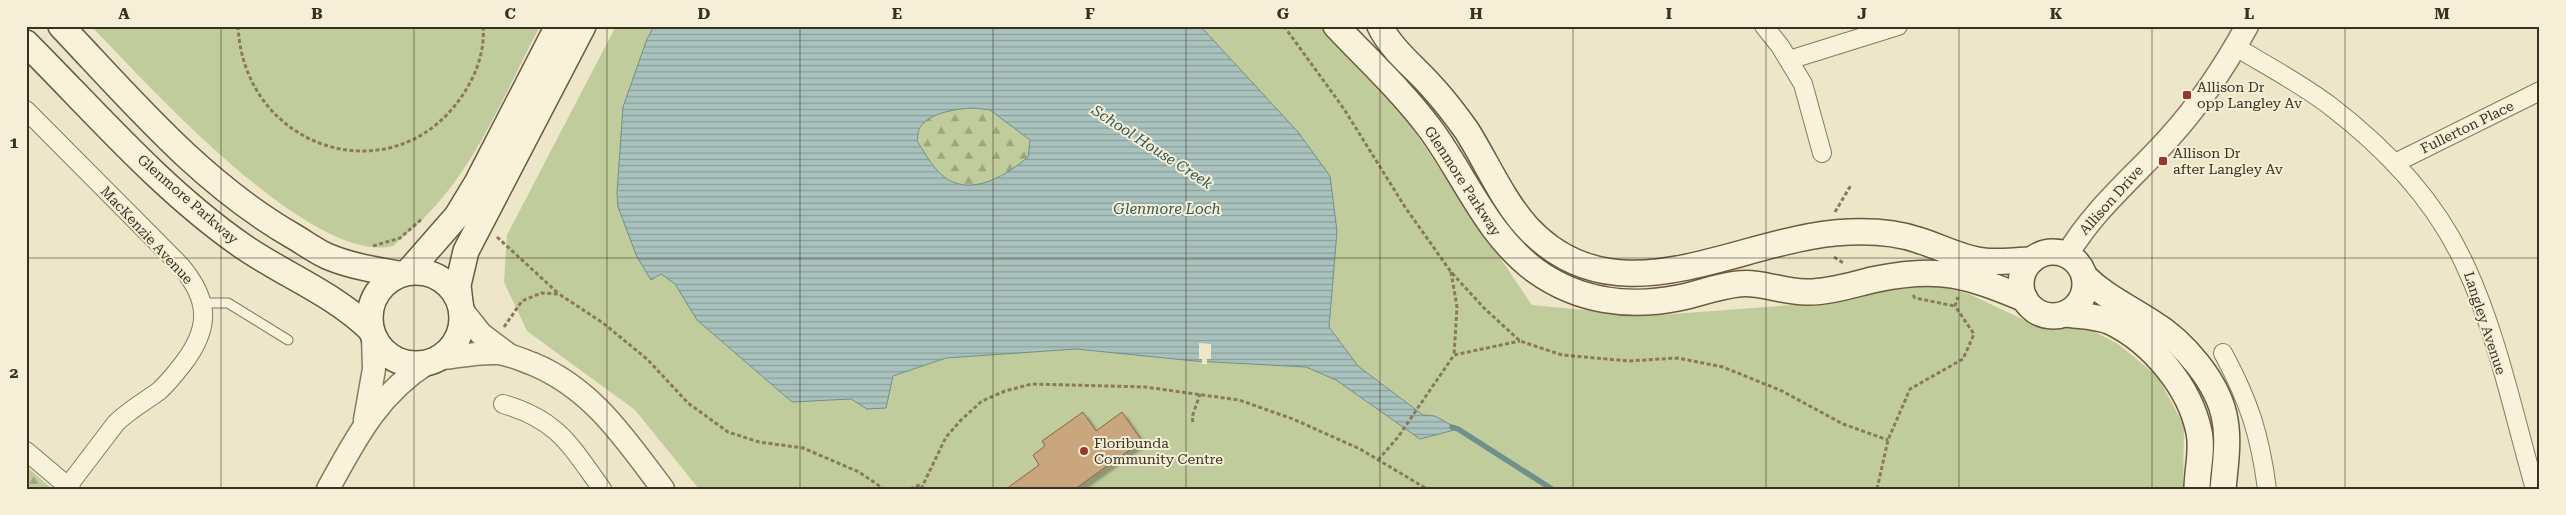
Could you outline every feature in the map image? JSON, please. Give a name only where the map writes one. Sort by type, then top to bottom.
[{"type":"main road","points":[[61,26],[182,152],[222,188],[283,230],[328,256],[364,268],[403,273],[421,271],[440,278],[454,291],[461,307]]},
{"type":"main road","points":[[558,26],[477,183],[467,221],[466,250],[460,269],[458,285],[462,325],[457,339],[449,351],[433,361],[416,364],[397,360],[381,348],[372,333],[369,316],[372,303],[378,291],[387,281],[403,273],[467,221],[583,26]]},
{"type":"main road","name":"Glenmore Parkway","points":[[1336,26],[1418,113],[1455,165],[1486,220],[1499,237],[1536,270],[1566,288],[1612,302],[1644,303],[1736,284],[1756,284],[1808,292],[1923,272],[1969,277],[2025,299]]},
{"type":"main road","name":"Glenmore Parkway","points":[[1380,26],[1392,45],[1434,89],[1463,126],[1507,200],[1527,227],[1558,252],[1594,269],[1622,274],[1659,273],[1816,235],[1866,231],[1902,235],[1978,261],[2032,260]]},
{"type":"main road","name":"Glenmore Parkway","points":[[26,43],[132,150],[196,210],[242,246],[334,300],[372,333]]},
{"type":"main road","points":[[2066,314],[2075,308],[2082,299],[2086,288],[2085,277],[2082,268],[2067,255],[2048,252],[2032,260],[2022,279],[2025,299],[2032,308],[2042,315],[2066,314],[2110,322],[2155,356],[2175,378],[2195,416],[2199,434],[2197,489]]},
{"type":"main road","points":[[2085,277],[2103,292],[2154,323],[2191,356],[2210,380],[2219,398],[2225,420],[2227,441],[2223,489]]},
{"type":"street","points":[[1764,26],[1789,60],[1807,95],[1822,153]]},
{"type":"street","points":[[1789,60],[1898,26]]},
{"type":"street","name":"Allison Drive","points":[[2067,255],[2082,229],[2098,210],[2191,112],[2236,47],[2247,26]]},
{"type":"street","name":"Langley Avenue","points":[[2236,47],[2324,101],[2395,163],[2431,208],[2457,249],[2471,278],[2488,326],[2535,489]]},
{"type":"street","name":"Fullerton Place","points":[[2395,163],[2540,91]]},
{"type":"street","name":"MacKenzie Avenue","points":[[26,110],[180,265],[194,282],[202,303],[202,328],[195,348],[168,383],[125,414],[116,423],[70,487]]},
{"type":"street","points":[[461,307],[481,334],[501,350],[558,376],[594,402],[611,420],[663,489]]},
{"type":"street","points":[[364,424],[374,369],[372,333]]},
{"type":"street","points":[[328,489],[364,424],[399,382],[433,361],[501,350]]},
{"type":"street","points":[[2223,354],[2244,392],[2255,421],[2264,458],[2267,489]]},
{"type":"street","points":[[503,404],[524,410],[556,430],[576,450],[602,489]]},
{"type":"street","points":[[26,450],[70,487]]},
{"type":"lane","points":[[202,303],[228,303],[288,340]]},
{"type":"path","points":[[238,26],[239,46],[245,69],[255,91],[269,110],[287,127],[308,139],[331,147],[354,151],[379,150],[402,143],[424,133],[444,118],[460,100],[472,79],[480,56],[483,26]]},
{"type":"path","points":[[365,245],[373,246],[400,238],[438,206],[494,234],[558,294],[603,323],[647,359],[688,403],[728,432],[759,442],[804,448],[859,472],[884,489]]},
{"type":"path","points":[[1378,460],[1398,437],[1454,356],[1457,307],[1451,272]]},
{"type":"path","points":[[1877,489],[1888,440],[1910,389],[1963,359],[1974,334],[1955,306],[1960,289]]},
{"type":"path","points":[[501,350],[522,301],[541,293],[558,294]]},
{"type":"path","points":[[1454,356],[1520,341]]},
{"type":"path","points":[[910,489],[922,486],[946,437],[982,401],[1005,391],[1032,384],[1145,387],[1239,400],[1293,419],[1378,460],[1427,489]]},
{"type":"path","points":[[1193,422],[1200,394]]},
{"type":"green space","points":[[91,26],[540,26],[481,142],[453,185],[437,204],[393,246],[358,245],[319,228],[275,200],[189,125]]},
{"type":"green space","points":[[616,26],[1322,26],[1406,119],[1532,305],[1646,316],[1819,303],[1924,282],[1969,294],[2035,325],[2089,329],[2118,344],[2157,376],[2184,425],[2183,489],[699,489],[635,410],[527,331],[504,282],[507,235]]},
{"type":"green space","points":[[973,108],[990,110],[1030,140],[1028,157],[995,179],[971,185],[959,184],[948,179],[934,167],[917,141],[918,133],[925,121],[931,117],[945,112]]},
{"type":"green space","points":[[26,466],[52,489],[26,489]]},
{"type":"water","name":"Glenmore Loch","points":[[654,26],[1195,26],[1203,29],[1298,132],[1330,176],[1337,231],[1329,327],[1358,366],[1423,415],[1435,416],[1458,429],[1420,439],[1336,380],[1306,367],[1195,361],[1076,349],[946,358],[893,376],[886,408],[867,409],[851,399],[792,402],[697,320],[675,284],[661,274],[651,280],[637,257],[618,207],[617,193],[623,107],[647,39]],"holes":[[[973,108],[990,110],[1030,140],[1028,157],[995,179],[983,183],[959,184],[948,179],[934,167],[917,141],[920,127],[931,117],[945,112]]]},
{"type":"pier","points":[[1199,343],[1211,344],[1211,359],[1207,359],[1207,364],[1202,364],[1202,359],[1199,359]]},
{"type":"building","name":"Floribunda Community Centre","points":[[1083,412],[1096,431],[1122,412],[1142,441],[1075,489],[1006,489],[1039,465],[1033,455],[1045,446],[1042,441]]},
{"type":"waterway","name":"School House Creek","points":[[1452,427],[1552,489]]},
{"type":"place","name":"Allison Dr opp Langley Av","points":[[2187,95]]},
{"type":"place","name":"Allison Dr after Langley Av","points":[[2163,161]]},
{"type":"place","name":"Floribunda Community Centre","points":[[1084,451]]}]
